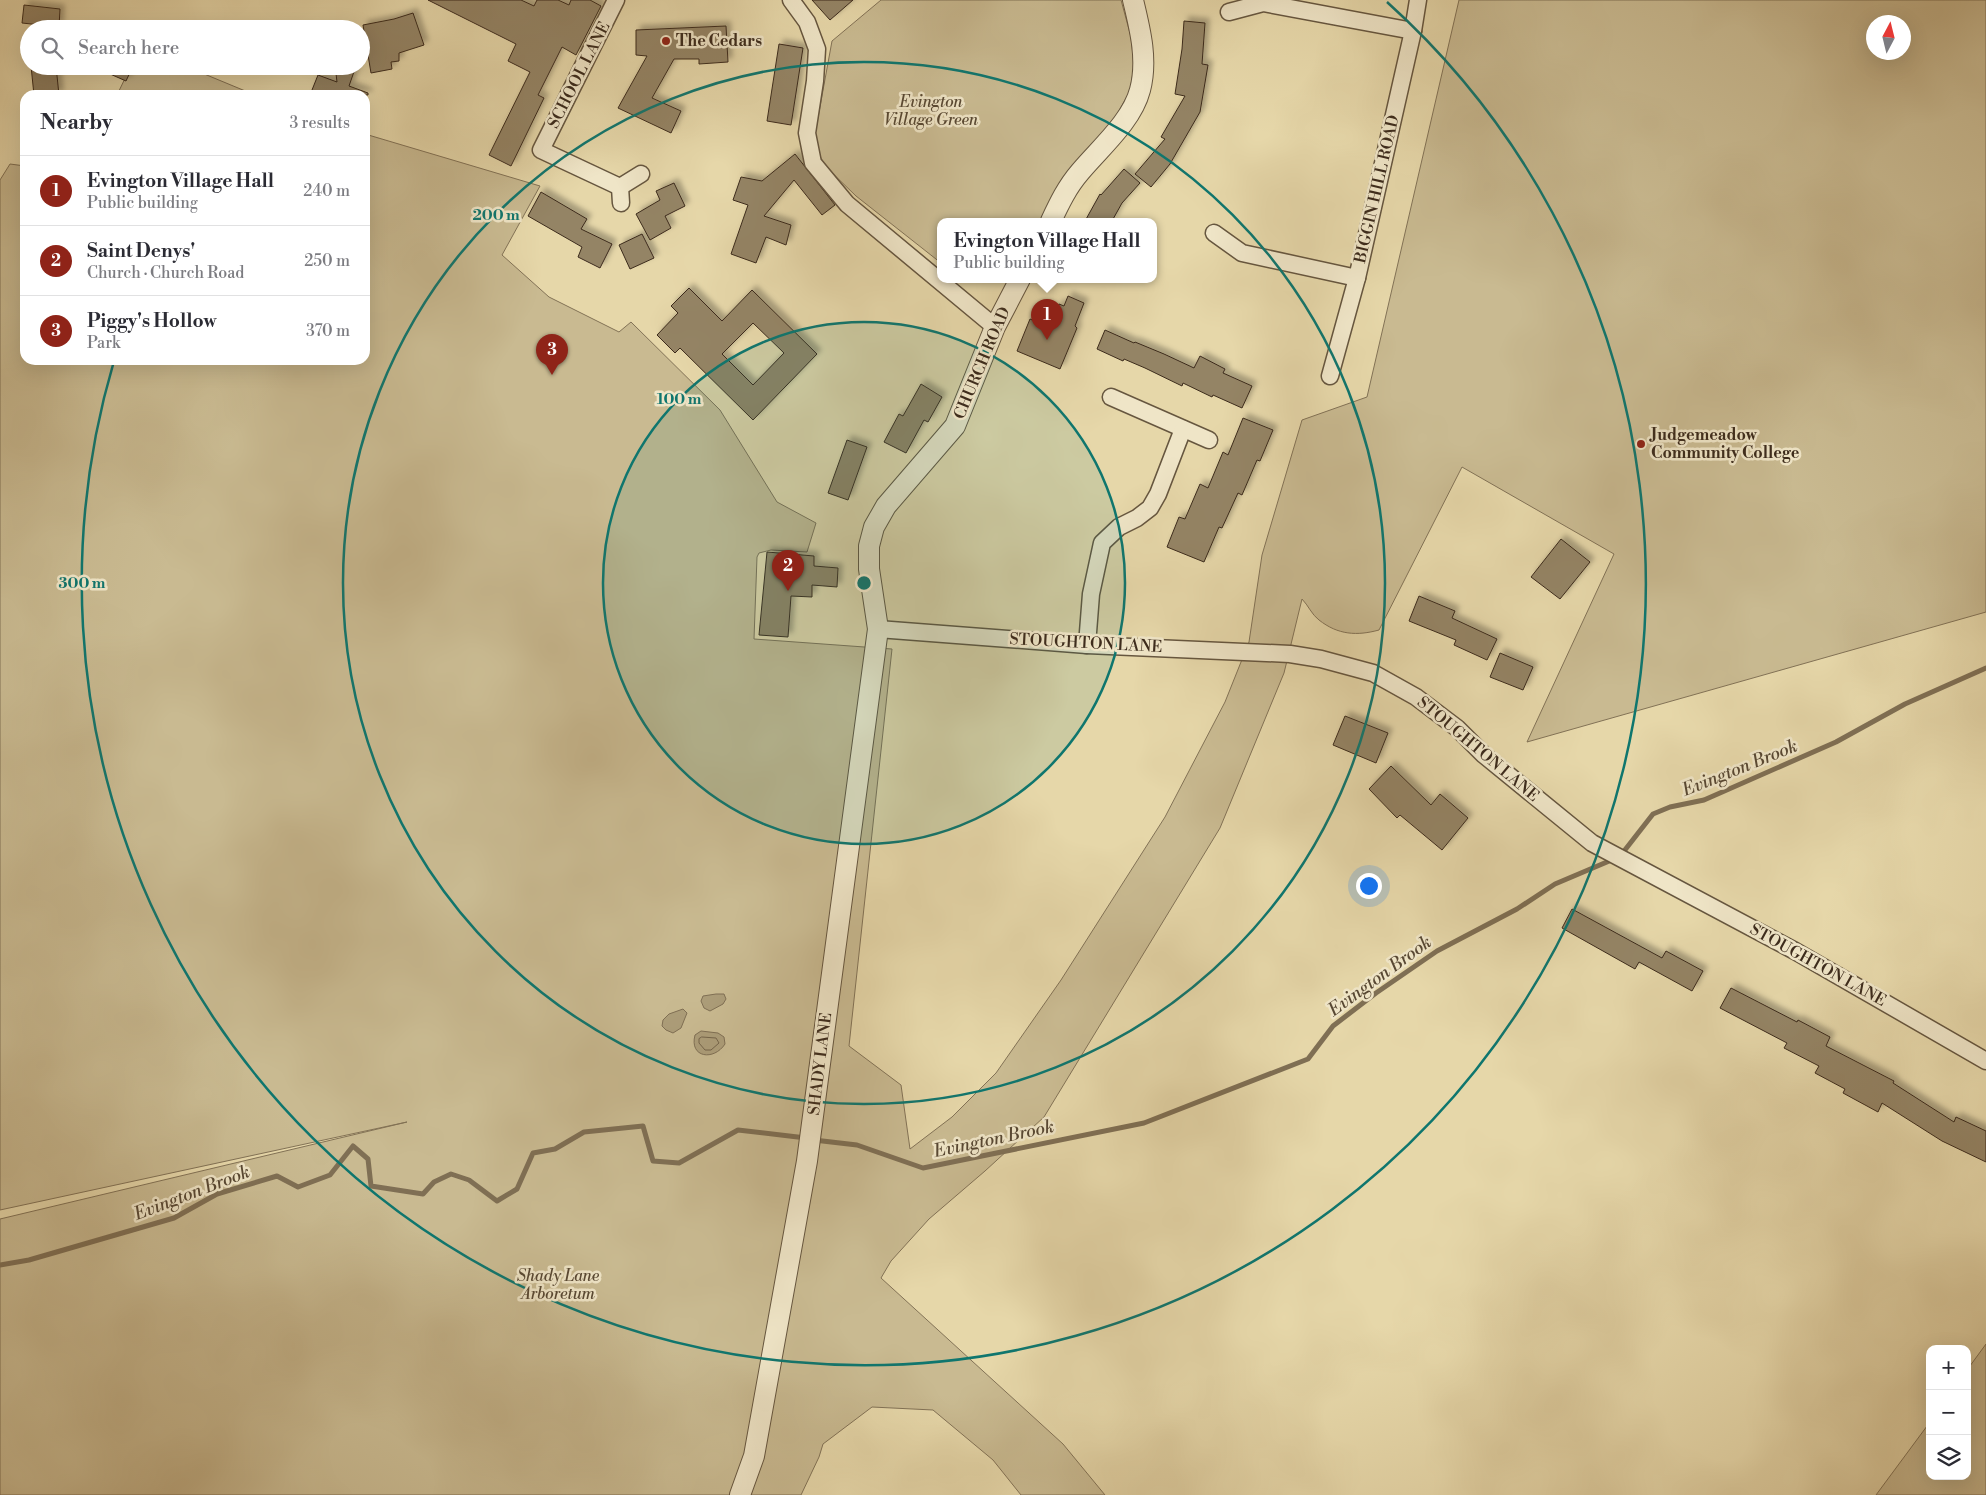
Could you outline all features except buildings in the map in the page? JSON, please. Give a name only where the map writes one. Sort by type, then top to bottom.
[{"type":"street","name":"SCHOOL LANE","points":[[616,0],[541,150],[621,195],[642,174]]},
{"type":"street","points":[[791,0],[806,22],[818,49],[807,132],[813,163],[848,204],[937,278]]},
{"type":"street","points":[[1052,218],[1067,189],[1078,174],[1131,113],[1140,90],[1144,55],[1133,0]]},
{"type":"street","name":"BIGGIN HILL ROAD","points":[[1330,376],[1357,278],[1413,31],[1418,0]]},
{"type":"street","points":[[1229,12],[1263,3],[1413,31]]},
{"type":"street","points":[[1214,233],[1242,253],[1357,278]]},
{"type":"street","points":[[942,283],[995,327]]},
{"type":"street","name":"CHURCH ROAD","points":[[878,629],[869,569],[869,546],[874,527],[886,506],[955,426],[995,327],[1018,283]]},
{"type":"street","points":[[1111,397],[1208,440]]},
{"type":"street","points":[[1087,644],[1091,594],[1102,543],[1119,527],[1137,518],[1150,508],[1158,494],[1183,429]]},
{"type":"street","name":"STOUGHTON LANE","points":[[878,629],[1087,644],[1290,654],[1321,659],[1373,673],[1416,696],[1457,728],[1484,756],[1592,843],[1795,951],[1986,1060]]},
{"type":"street","name":"SHADY LANE","points":[[740,1495],[754,1456],[807,1161],[878,629]]},
{"type":"green space","name":"Evington Village Green","points":[[881,0],[1121,0],[1131,37],[1134,65],[1130,91],[1115,118],[1043,218],[937,218],[937,260],[856,196],[826,167],[817,151],[815,134],[832,41]]},
{"type":"green space","name":"Shady Lane Arboretum","points":[[1459,0],[1986,0],[1986,612],[1527,742],[1614,554],[1462,467],[1379,630],[1348,633],[1333,629],[1317,618],[1302,599],[1284,673],[1220,828],[1044,1117],[929,1219],[891,1261],[881,1278],[1063,1444],[1105,1495],[1021,1495],[993,1460],[933,1410],[872,1407],[823,1444],[801,1495],[0,1495],[0,1219],[407,1122],[0,1210],[0,180],[10,164],[20,165],[20,365],[370,365],[370,135],[540,186],[502,255],[549,297],[619,332],[631,322],[720,410],[777,502],[816,523],[807,552],[771,550],[759,553],[757,557],[754,639],[892,649],[849,1046],[901,1085],[910,1149],[952,1117],[996,1073],[1061,980],[1165,817],[1225,702],[1249,642],[1262,555],[1302,420],[1367,397]]},
{"type":"green space","points":[[127,75],[207,75],[243,90],[119,90]]},
{"type":"green space","points":[[1986,1344],[1986,1495],[1876,1495],[1926,1427],[1926,1480],[1971,1480],[1971,1365]]},
{"type":"water","points":[[724,994],[726,999],[723,1004],[710,1011],[704,1008],[701,1001],[703,996]]},
{"type":"water","points":[[683,1009],[687,1013],[681,1028],[673,1033],[662,1026],[663,1020],[669,1014]]},
{"type":"water","points":[[701,1031],[718,1033],[724,1037],[725,1044],[715,1053],[709,1055],[699,1052],[694,1043],[695,1035]]},
{"type":"waterway","name":"Evington Brook","points":[[1621,855],[1653,814],[1670,807],[1704,800],[1836,742],[1905,704],[1986,668]]},
{"type":"waterway","name":"Evington Brook","points":[[814,1140],[857,1145],[923,1168],[1144,1123],[1308,1059],[1333,1026],[1376,993],[1437,951],[1517,909],[1555,884],[1614,859]]},
{"type":"waterway","name":"Evington Brook","points":[[0,1265],[29,1260],[174,1218],[217,1194],[277,1176],[298,1187],[330,1175],[353,1146],[368,1159],[371,1186],[423,1194],[434,1182],[451,1174],[469,1180],[497,1201],[517,1189],[533,1153],[555,1149],[584,1132],[643,1126],[653,1161],[679,1163],[738,1130],[806,1138]]},
{"type":"place","name":"The Cedars","points":[[666,41]]},
{"type":"place","name":"Evington Village Hall","points":[[1047,340]]},
{"type":"place","name":"Piggy's Hollow","points":[[552,375]]},
{"type":"place","name":"Judgemeadow Community College","points":[[1641,444]]},
{"type":"place","name":"Saint Denys'","points":[[788,591]]}]
